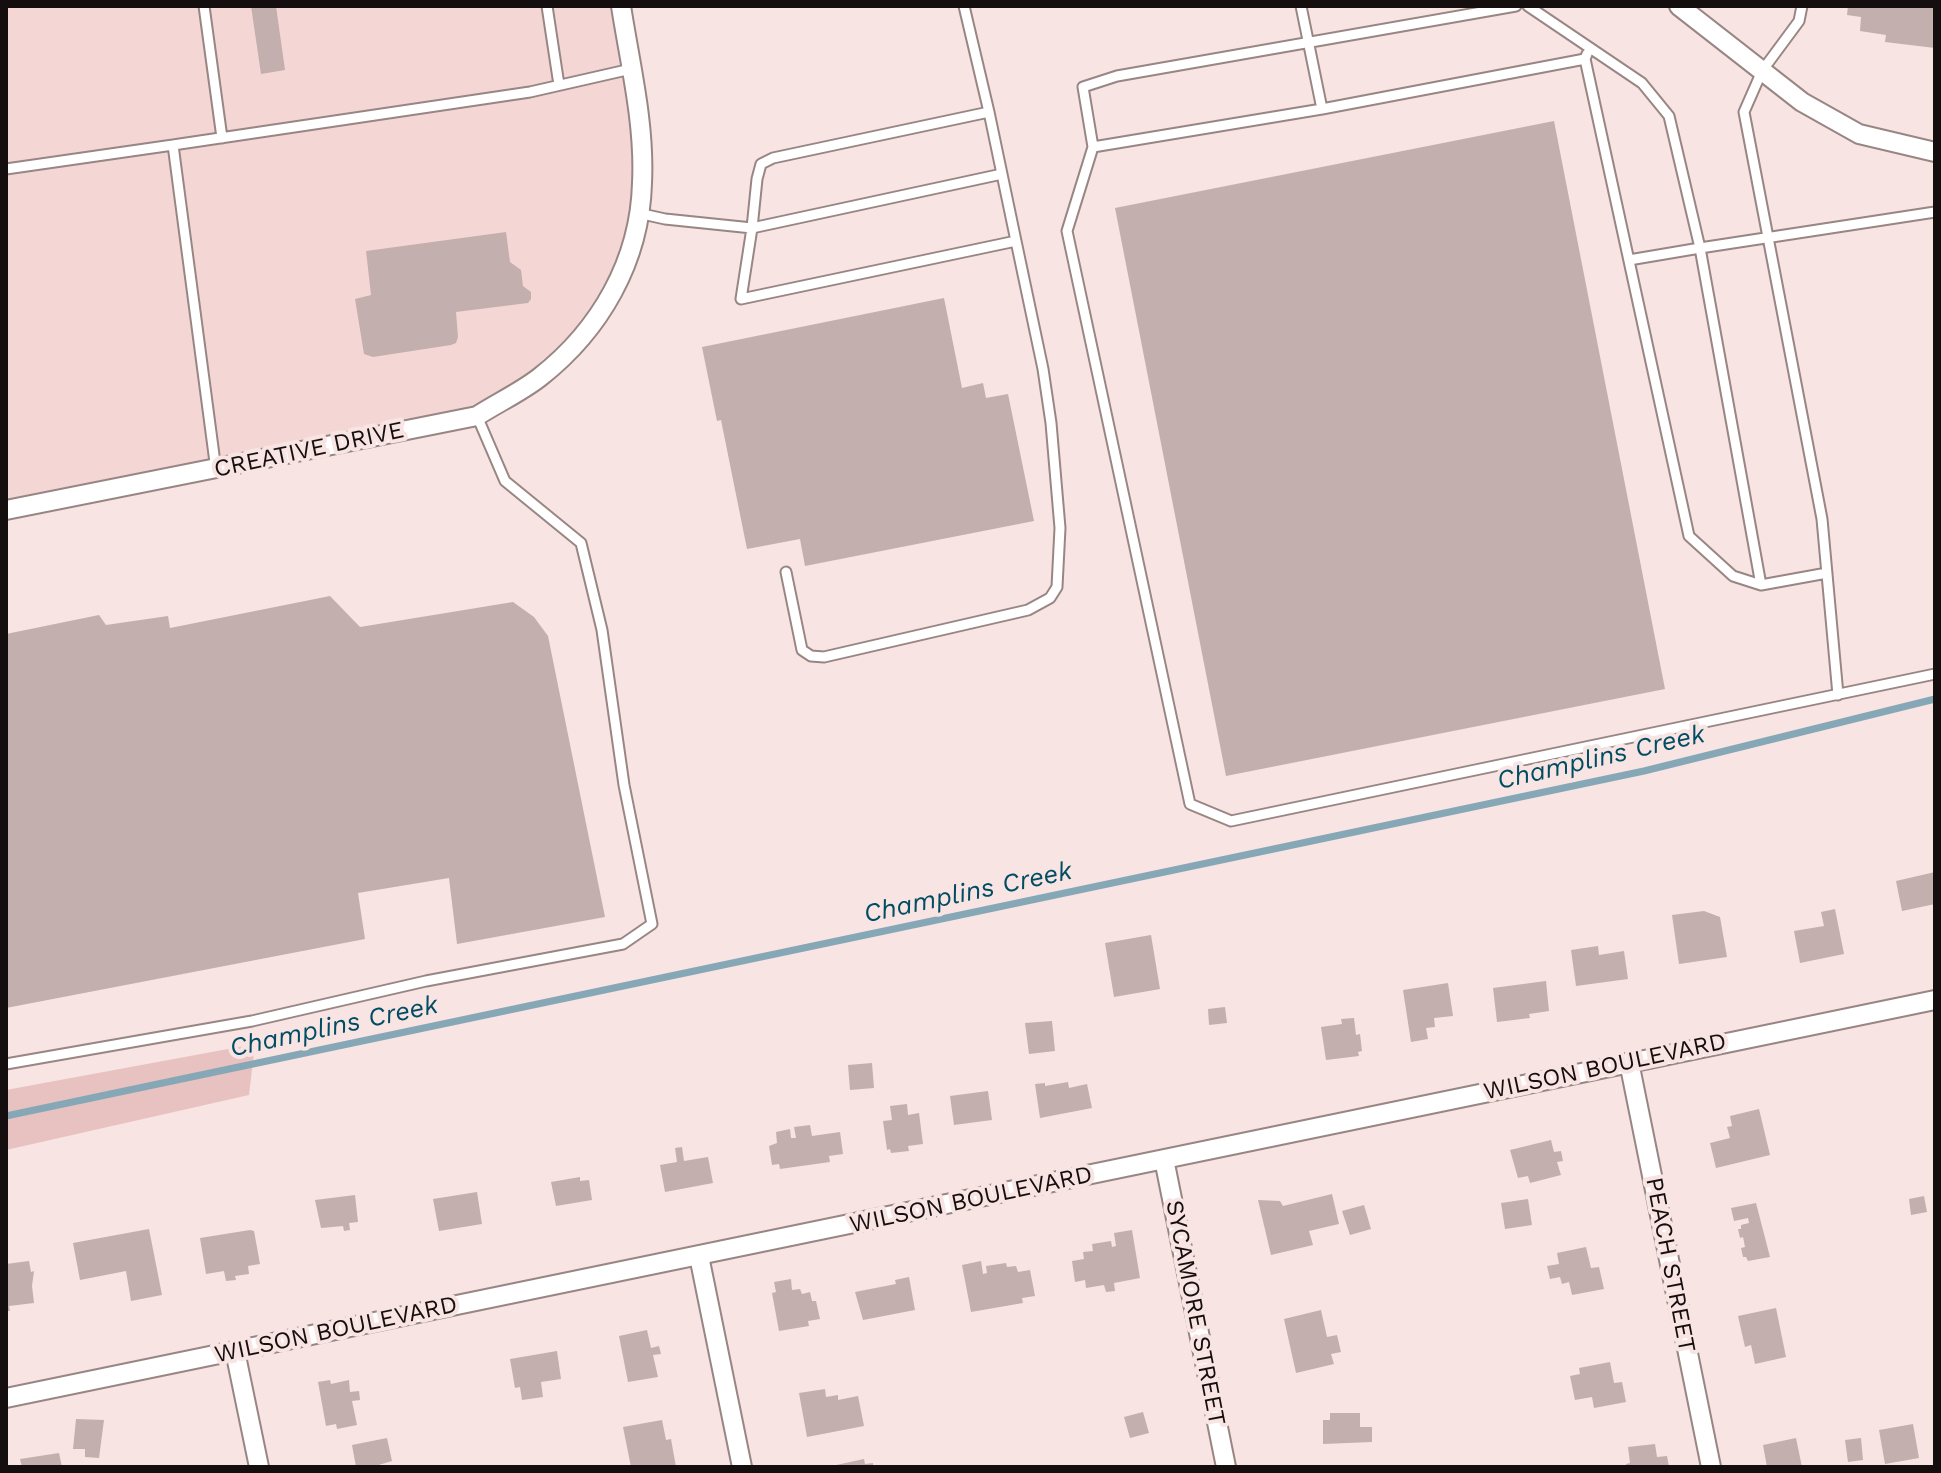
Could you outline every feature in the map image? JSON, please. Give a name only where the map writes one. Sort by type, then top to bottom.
[{"type":"street","name":"CREATIVE DRIVE","points":[[6,510],[477,416],[539,378],[586,334],[614,293],[631,249],[643,185],[640,125],[621,6]]},
{"type":"street","points":[[1679,6],[1802,102],[1859,134],[1935,152]]},
{"type":"street","name":"WILSON BOULEVARD","points":[[6,1398],[1935,1000]]},
{"type":"street","name":"PEACH STREET","points":[[1629,1062],[1711,1467]]},
{"type":"street","name":"SYCAMORE STREET","points":[[1164,1159],[1226,1467]]},
{"type":"street","points":[[699,1256],[742,1467]]},
{"type":"street","points":[[235,1351],[259,1467]]},
{"type":"lane","points":[[204,6],[222,138]]},
{"type":"lane","points":[[547,6],[559,85]]},
{"type":"lane","points":[[786,572],[802,650],[811,656],[824,657],[1028,610],[1050,598],[1057,587],[1060,528],[1043,369],[964,6]]},
{"type":"lane","points":[[1301,6],[1322,109]]},
{"type":"lane","points":[[1516,6],[1309,40],[1117,76],[1083,87],[1093,147],[1067,231],[1190,804],[1231,821],[1935,674]]},
{"type":"lane","points":[[1528,6],[1588,54],[1642,83],[1669,116],[1700,248],[1761,585]]},
{"type":"lane","points":[[1802,6],[1799,21],[1762,71],[1744,112],[1822,519],[1838,695]]},
{"type":"lane","points":[[1093,147],[1322,109],[1588,54]]},
{"type":"lane","points":[[1588,54],[1689,536],[1733,576],[1761,585],[1827,573]]},
{"type":"lane","points":[[6,169],[559,85],[631,69]]},
{"type":"lane","points":[[989,112],[773,158],[761,164],[741,299],[1016,241]]},
{"type":"lane","points":[[173,145],[216,470]]},
{"type":"lane","points":[[638,213],[665,219],[752,228],[1002,174]]},
{"type":"lane","points":[[1629,260],[1935,212]]},
{"type":"lane","points":[[6,1064],[252,1021],[426,981],[623,944],[652,924],[624,785],[602,630],[581,543],[505,481],[477,416]]},
{"type":"shaded area","points":[[6,6],[621,6],[640,125],[631,249],[586,334],[477,416],[6,510]]},
{"type":"shaded area","points":[[255,1044],[249,1095],[6,1150],[6,1090]]},
{"type":"building","points":[[251,6],[276,6],[285,70],[261,74]]},
{"type":"building","points":[[1848,6],[1935,6],[1935,48],[1885,42],[1886,35],[1860,31],[1861,17],[1847,15]]},
{"type":"building","points":[[1554,121],[1665,689],[1226,776],[1115,208]]},
{"type":"building","points":[[506,232],[510,262],[521,270],[523,286],[531,292],[528,303],[456,312],[458,337],[456,343],[451,345],[373,357],[364,354],[355,299],[371,295],[366,251]]},
{"type":"building","points":[[944,298],[962,388],[983,383],[986,398],[1008,394],[1034,521],[805,566],[800,539],[747,549],[721,420],[717,421],[702,347]]},
{"type":"building","points":[[330,596],[360,627],[513,602],[534,617],[548,636],[605,917],[457,944],[449,878],[358,893],[365,939],[6,1008],[6,634],[99,615],[106,625],[168,616],[170,628]]},
{"type":"building","points":[[1935,872],[1935,904],[1902,911],[1896,881]]},
{"type":"building","points":[[1835,909],[1844,954],[1800,963],[1794,931],[1824,926],[1821,912]]},
{"type":"building","points":[[1704,911],[1720,917],[1727,957],[1679,964],[1672,915]]},
{"type":"building","points":[[1151,935],[1160,989],[1114,997],[1105,943]]},
{"type":"building","points":[[1598,946],[1599,955],[1624,951],[1628,979],[1576,986],[1571,950]]},
{"type":"building","points":[[1546,981],[1549,1011],[1529,1014],[1530,1018],[1497,1022],[1493,988]]},
{"type":"building","points":[[1448,983],[1453,1016],[1434,1018],[1435,1027],[1426,1028],[1428,1039],[1411,1042],[1403,990]]},
{"type":"building","points":[[1225,1007],[1227,1023],[1209,1025],[1208,1009]]},
{"type":"building","points":[[1354,1018],[1356,1035],[1360,1034],[1362,1051],[1358,1052],[1359,1056],[1326,1060],[1321,1027],[1342,1024],[1341,1019]]},
{"type":"building","points":[[1052,1021],[1055,1051],[1029,1054],[1025,1023]]},
{"type":"building","points":[[872,1063],[874,1088],[850,1090],[848,1065]]},
{"type":"building","points":[[1068,1082],[1069,1088],[1087,1084],[1092,1108],[1040,1118],[1035,1084],[1045,1083],[1045,1086]]},
{"type":"building","points":[[988,1091],[992,1120],[954,1125],[950,1096]]},
{"type":"building","points":[[907,1104],[908,1115],[919,1113],[923,1144],[908,1146],[909,1151],[891,1153],[890,1149],[887,1150],[883,1121],[892,1120],[890,1106]]},
{"type":"building","points":[[1759,1109],[1770,1155],[1716,1168],[1710,1143],[1730,1138],[1727,1127],[1732,1126],[1730,1116]]},
{"type":"building","points":[[810,1125],[812,1136],[840,1132],[843,1154],[829,1156],[830,1162],[780,1169],[779,1164],[772,1165],[769,1146],[777,1143],[776,1132],[790,1129],[791,1138],[796,1138],[794,1127]]},
{"type":"building","points":[[1551,1140],[1554,1152],[1561,1151],[1563,1161],[1557,1162],[1561,1175],[1530,1183],[1528,1176],[1518,1178],[1510,1150]]},
{"type":"building","points":[[682,1147],[684,1161],[708,1157],[713,1183],[665,1192],[660,1165],[677,1162],[675,1148]]},
{"type":"building","points":[[580,1177],[580,1181],[589,1180],[592,1200],[556,1206],[551,1182]]},
{"type":"building","points":[[477,1192],[482,1224],[439,1231],[433,1199]]},
{"type":"building","points":[[1332,1194],[1339,1224],[1309,1231],[1313,1245],[1271,1255],[1258,1200],[1280,1201],[1283,1206]]},
{"type":"building","points":[[355,1195],[358,1222],[349,1223],[350,1230],[344,1231],[343,1226],[321,1228],[315,1200]]},
{"type":"building","points":[[1924,1196],[1927,1212],[1911,1215],[1909,1199]]},
{"type":"building","points":[[1528,1199],[1532,1225],[1505,1229],[1501,1203]]},
{"type":"building","points":[[1756,1203],[1770,1257],[1748,1261],[1743,1257],[1741,1248],[1745,1247],[1738,1229],[1749,1223],[1748,1218],[1734,1221],[1731,1208]]},
{"type":"building","points":[[1364,1205],[1371,1229],[1350,1235],[1342,1211]]},
{"type":"building","points":[[149,1229],[162,1295],[131,1301],[126,1271],[80,1280],[73,1243]]},
{"type":"building","points":[[1132,1230],[1140,1278],[1114,1283],[1115,1291],[1106,1292],[1104,1285],[1086,1288],[1085,1280],[1075,1282],[1072,1261],[1084,1259],[1083,1252],[1093,1251],[1092,1244],[1111,1241],[1112,1247],[1116,1246],[1114,1233]]},
{"type":"building","points":[[254,1231],[260,1264],[248,1266],[249,1274],[235,1276],[236,1280],[226,1281],[224,1271],[206,1274],[200,1238]]},
{"type":"building","points":[[1586,1247],[1591,1268],[1599,1267],[1604,1289],[1572,1295],[1569,1282],[1562,1284],[1560,1277],[1550,1279],[1547,1266],[1559,1264],[1557,1253]]},
{"type":"building","points":[[29,1261],[31,1272],[34,1271],[34,1303],[9,1306],[10,1311],[6,1311],[6,1264]]},
{"type":"building","points":[[981,1261],[983,1274],[987,1273],[986,1266],[1006,1263],[1007,1267],[1016,1266],[1018,1272],[1030,1270],[1035,1296],[1022,1298],[1023,1303],[971,1312],[962,1265]]},
{"type":"building","points":[[909,1277],[915,1310],[863,1320],[855,1292],[896,1284],[895,1280]]},
{"type":"building","points":[[791,1279],[792,1290],[800,1289],[802,1294],[810,1292],[812,1301],[816,1301],[820,1319],[808,1321],[809,1326],[779,1331],[772,1293],[776,1292],[774,1282]]},
{"type":"building","points":[[1776,1308],[1786,1357],[1755,1364],[1751,1345],[1745,1347],[1738,1316]]},
{"type":"building","points":[[1321,1310],[1327,1337],[1337,1335],[1341,1352],[1331,1354],[1334,1364],[1296,1373],[1284,1319]]},
{"type":"building","points":[[647,1330],[651,1348],[659,1346],[661,1354],[653,1355],[658,1377],[628,1382],[619,1336]]},
{"type":"building","points":[[557,1351],[561,1379],[541,1382],[543,1397],[522,1400],[520,1387],[515,1388],[510,1359]]},
{"type":"building","points":[[1610,1362],[1614,1383],[1622,1382],[1626,1402],[1594,1408],[1592,1397],[1575,1400],[1570,1376],[1580,1374],[1579,1368]]},
{"type":"building","points":[[330,1380],[331,1384],[349,1380],[350,1392],[359,1391],[360,1400],[352,1401],[357,1425],[337,1429],[336,1424],[326,1426],[318,1382]]},
{"type":"building","points":[[825,1389],[826,1397],[838,1395],[838,1400],[858,1396],[864,1426],[807,1437],[799,1393]]},
{"type":"building","points":[[1143,1412],[1149,1433],[1130,1438],[1124,1417]]},
{"type":"building","points":[[1330,1413],[1360,1413],[1360,1427],[1372,1427],[1372,1442],[1323,1444],[1323,1420],[1330,1420]]},
{"type":"building","points":[[76,1419],[104,1420],[99,1458],[85,1457],[85,1449],[73,1449]]},
{"type":"building","points":[[662,1420],[666,1440],[671,1439],[676,1467],[631,1467],[623,1427]]},
{"type":"building","points":[[1913,1424],[1919,1458],[1885,1464],[1879,1430]]},
{"type":"building","points":[[387,1438],[392,1461],[372,1467],[356,1467],[352,1445]]},
{"type":"building","points":[[1796,1438],[1802,1467],[1767,1467],[1763,1445]]},
{"type":"building","points":[[1861,1438],[1863,1460],[1848,1462],[1845,1440]]},
{"type":"building","points":[[1655,1444],[1657,1457],[1667,1456],[1669,1467],[1626,1467],[1630,1463],[1628,1447]]},
{"type":"building","points":[[59,1453],[62,1467],[22,1467],[20,1459]]},
{"type":"building","points":[[864,1459],[865,1464],[873,1463],[873,1467],[827,1467]]},
{"type":"waterway","name":"Champlins Creek","points":[[6,1116],[1644,771],[1935,699]]}]
